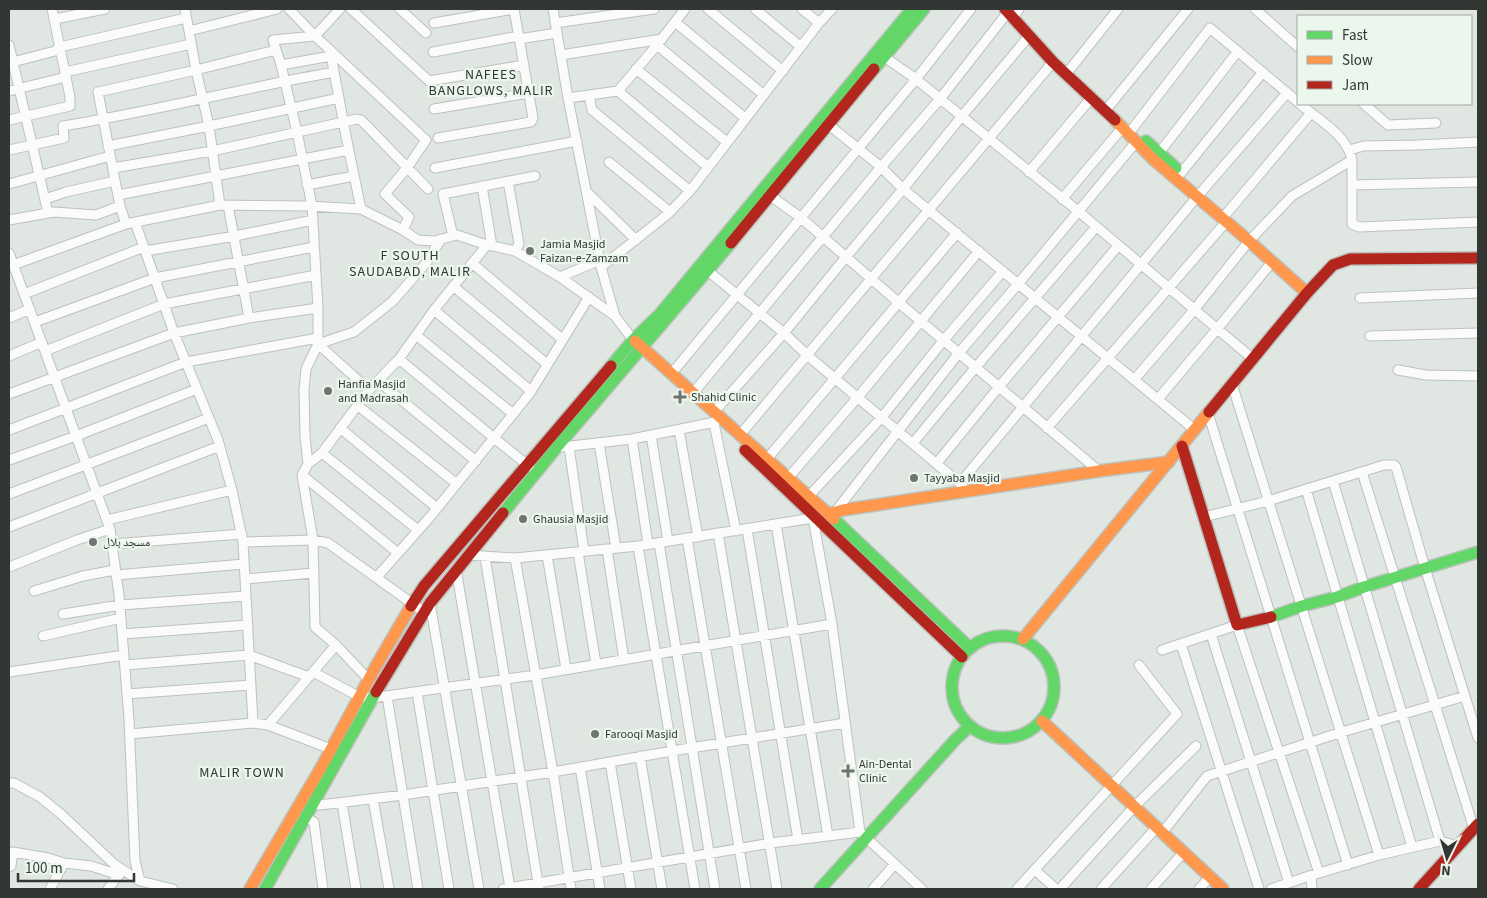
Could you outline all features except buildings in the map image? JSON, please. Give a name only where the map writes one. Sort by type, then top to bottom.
[{"type":"street","points":[[9,120],[70,106],[70,97],[52,9]]},
{"type":"street","points":[[55,19],[105,9]]},
{"type":"street","points":[[188,31],[271,9]]},
{"type":"street","points":[[290,9],[331,53],[426,140],[407,168],[384,194],[409,217],[404,230]]},
{"type":"street","points":[[308,464],[305,437],[304,390],[306,368],[318,341],[312,206],[297,132],[273,40],[315,36],[340,9]]},
{"type":"street","points":[[351,9],[429,81],[524,65]]},
{"type":"street","points":[[400,9],[426,33]]},
{"type":"street","points":[[434,23],[514,9],[533,118],[531,122],[438,138]]},
{"type":"street","points":[[553,9],[568,98],[601,263],[615,316],[635,346],[970,648]]},
{"type":"street","points":[[555,23],[654,9]]},
{"type":"street","points":[[568,98],[618,91],[685,9]]},
{"type":"street","points":[[708,9],[783,71]]},
{"type":"street","points":[[755,9],[801,47]]},
{"type":"street","points":[[802,9],[819,23]]},
{"type":"street","points":[[560,276],[601,263],[636,240],[670,212],[690,191],[819,23],[832,9]]},
{"type":"street","points":[[880,54],[912,9]]},
{"type":"street","points":[[250,889],[331,749],[358,696],[424,586],[527,464],[635,346],[708,271],[766,193],[824,121],[880,54],[924,9]]},
{"type":"street","points":[[672,373],[859,149],[971,9]]},
{"type":"street","points":[[1069,71],[1118,9]]},
{"type":"street","points":[[1108,108],[1188,9]]},
{"type":"street","points":[[1255,9],[1297,46]]},
{"type":"street","points":[[1013,10],[1092,97],[1108,108]]},
{"type":"street","points":[[1013,10],[1030,36],[1053,62],[1069,71],[1128,128],[1181,173],[1199,195]]},
{"type":"street","points":[[694,392],[1013,10]]},
{"type":"street","points":[[10,63],[55,51],[60,47],[185,13],[209,126],[216,176],[235,236],[249,318]]},
{"type":"street","points":[[674,22],[764,95]]},
{"type":"street","points":[[1062,199],[1128,128],[1210,28],[1297,101]]},
{"type":"street","points":[[433,52],[557,33]]},
{"type":"street","points":[[563,447],[632,439],[679,430],[715,418],[962,116],[1030,36]]},
{"type":"street","points":[[561,55],[659,42],[745,118]]},
{"type":"street","points":[[13,90],[65,74],[191,44]]},
{"type":"street","points":[[9,45],[13,90],[25,116],[48,213]]},
{"type":"street","points":[[253,723],[242,538],[232,490],[220,446],[174,333],[145,249],[120,206],[98,92],[276,50]]},
{"type":"street","points":[[1159,153],[1238,51]]},
{"type":"street","points":[[281,65],[331,53]]},
{"type":"street","points":[[331,53],[361,209]]},
{"type":"street","points":[[880,54],[916,78],[1078,211],[1253,359]]},
{"type":"street","points":[[740,435],[1053,62]]},
{"type":"street","points":[[636,69],[727,142]]},
{"type":"street","points":[[9,150],[64,138],[63,126],[334,72]]},
{"type":"street","points":[[1181,173],[1263,72]]},
{"type":"street","points":[[618,91],[708,167]]},
{"type":"street","points":[[434,109],[529,93]]},
{"type":"street","points":[[960,483],[1199,195],[1287,93]]},
{"type":"street","points":[[589,95],[592,110],[690,191]]},
{"type":"street","points":[[1029,172],[1092,97]]},
{"type":"street","points":[[108,146],[339,98]]},
{"type":"street","points":[[1301,105],[1340,136],[1350,150],[1352,160],[1352,224],[1355,226],[1478,222]]},
{"type":"street","points":[[1365,105],[1388,125],[1436,123]]},
{"type":"street","points":[[1047,428],[1169,289],[1311,113]]},
{"type":"street","points":[[113,168],[212,151],[357,119],[361,120],[428,189]]},
{"type":"street","points":[[824,121],[880,167],[903,189],[1195,430]]},
{"type":"street","points":[[1128,128],[1136,142],[1154,160],[1227,218],[1309,290]]},
{"type":"street","points":[[435,168],[577,141]]},
{"type":"street","points":[[919,889],[864,835],[845,723],[832,624],[822,513],[898,430],[958,354],[1136,142]]},
{"type":"street","points":[[1350,150],[1362,146],[1478,142]]},
{"type":"street","points":[[118,195],[349,150]]},
{"type":"street","points":[[9,184],[110,156]]},
{"type":"street","points":[[1134,380],[1251,239],[1292,196],[1352,160]]},
{"type":"street","points":[[609,162],[670,212]]},
{"type":"street","points":[[307,185],[354,176]]},
{"type":"street","points":[[453,236],[443,194],[535,176]]},
{"type":"street","points":[[45,199],[66,192],[115,181]]},
{"type":"street","points":[[508,181],[519,244],[515,252]]},
{"type":"street","points":[[1352,185],[1478,182]]},
{"type":"street","points":[[482,186],[490,245]]},
{"type":"street","points":[[587,192],[636,240]]},
{"type":"street","points":[[766,193],[823,237],[998,388],[1099,471]]},
{"type":"street","points":[[266,889],[372,698],[427,608],[537,472],[563,447],[660,314],[766,193]]},
{"type":"street","points":[[140,881],[135,861],[125,665],[112,544],[108,525],[55,376],[10,258],[130,223],[224,205],[312,206],[361,209],[404,230],[418,240],[434,241],[458,235],[515,252],[560,276],[615,316]]},
{"type":"street","points":[[9,220],[54,212],[96,215],[120,206]]},
{"type":"street","points":[[24,294],[145,249],[235,236],[313,220]]},
{"type":"street","points":[[913,443],[1096,227]]},
{"type":"street","points":[[767,458],[957,233]]},
{"type":"street","points":[[9,430],[186,362],[318,341],[354,332],[393,301],[426,263],[440,239]]},
{"type":"street","points":[[1251,239],[1272,262],[1309,290]]},
{"type":"street","points":[[368,680],[336,645],[315,627],[313,540],[302,474],[308,464],[322,452],[369,390],[399,359],[434,310],[472,263],[490,245]]},
{"type":"street","points":[[937,463],[1118,246]]},
{"type":"street","points":[[35,322],[155,278],[314,247]]},
{"type":"street","points":[[788,478],[979,251]]},
{"type":"street","points":[[1023,639],[1309,290],[1333,265],[1350,258],[1478,258]]},
{"type":"street","points":[[1158,399],[1272,262]]},
{"type":"street","points":[[472,263],[562,339]]},
{"type":"street","points":[[708,271],[738,294],[807,355],[969,491]]},
{"type":"street","points":[[809,496],[882,417],[1002,271]]},
{"type":"street","points":[[9,356],[44,346],[164,304],[316,275]]},
{"type":"street","points":[[9,281],[18,277]]},
{"type":"street","points":[[454,286],[547,364]]},
{"type":"street","points":[[1360,298],[1478,293]]},
{"type":"street","points":[[376,578],[457,484],[531,391],[588,297]]},
{"type":"street","points":[[9,394],[174,333],[249,318],[318,308]]},
{"type":"street","points":[[9,318],[30,309]]},
{"type":"street","points":[[434,310],[531,391]]},
{"type":"street","points":[[1370,336],[1478,333]]},
{"type":"street","points":[[416,335],[513,414]]},
{"type":"street","points":[[318,341],[369,390]]},
{"type":"street","points":[[635,346],[672,373],[694,392],[715,418],[740,435],[809,496],[822,513],[962,657]]},
{"type":"street","points":[[399,359],[537,472]]},
{"type":"street","points":[[1398,370],[1426,375],[1478,376]]},
{"type":"street","points":[[378,381],[476,460]]},
{"type":"street","points":[[1232,384],[1379,855]]},
{"type":"street","points":[[9,460],[197,389]]},
{"type":"street","points":[[358,405],[457,484]]},
{"type":"street","points":[[1208,413],[1348,864]]},
{"type":"street","points":[[9,494],[209,418]]},
{"type":"street","points":[[715,418],[736,530]]},
{"type":"street","points":[[340,428],[437,508]]},
{"type":"street","points":[[679,430],[698,536]]},
{"type":"street","points":[[651,435],[668,541]]},
{"type":"street","points":[[632,439],[656,654],[695,889]]},
{"type":"street","points":[[598,443],[624,660]]},
{"type":"street","points":[[9,527],[220,446]]},
{"type":"street","points":[[1182,446],[1279,753],[1315,874],[1312,889]]},
{"type":"street","points":[[563,447],[581,552],[596,664]]},
{"type":"street","points":[[322,452],[418,530]]},
{"type":"street","points":[[468,555],[515,558],[659,543],[776,524],[822,513],[1169,462]]},
{"type":"street","points":[[1204,517],[1268,501],[1384,465],[1394,465],[1478,738]]},
{"type":"street","points":[[1362,472],[1435,705],[1477,828]]},
{"type":"street","points":[[302,474],[398,554]]},
{"type":"street","points":[[1333,481],[1440,841]]},
{"type":"street","points":[[1306,489],[1412,847]]},
{"type":"street","points":[[9,567],[77,540],[108,525],[232,490]]},
{"type":"street","points":[[776,524],[828,836]]},
{"type":"street","points":[[747,529],[798,840]]},
{"type":"street","points":[[718,533],[771,843],[777,889]]},
{"type":"street","points":[[112,544],[242,538],[313,540],[328,543],[412,604],[427,608]]},
{"type":"street","points":[[687,538],[746,889]]},
{"type":"street","points":[[659,543],[715,889]]},
{"type":"street","points":[[1162,650],[1237,625],[1272,617],[1478,552]]},
{"type":"street","points":[[547,555],[566,669]]},
{"type":"street","points":[[484,557],[539,886]]},
{"type":"street","points":[[515,558],[553,772],[571,889]]},
{"type":"street","points":[[34,591],[83,576],[116,572],[244,564]]},
{"type":"street","points":[[456,570],[491,781],[506,889],[539,886],[569,878],[771,843],[828,836],[864,835]]},
{"type":"street","points":[[245,579],[314,573]]},
{"type":"street","points":[[63,614],[120,605],[246,596]]},
{"type":"street","points":[[427,608],[444,688],[479,889]]},
{"type":"street","points":[[43,636],[121,618]]},
{"type":"street","points":[[125,665],[249,655],[311,674],[358,696],[372,698],[624,660],[832,624]]},
{"type":"street","points":[[122,634],[248,625]]},
{"type":"street","points":[[1211,634],[1289,883]]},
{"type":"street","points":[[993,636],[1008,636],[1023,639],[1037,648],[1048,660],[1054,675],[1055,691],[1052,707],[1042,721],[1031,731],[1016,737],[1000,739],[984,735],[970,726],[960,716],[954,703],[953,675],[958,662],[970,648],[993,636]]},
{"type":"street","points":[[1181,644],[1259,889]]},
{"type":"street","points":[[268,725],[336,645]]},
{"type":"street","points":[[9,672],[124,655]]},
{"type":"street","points":[[1017,889],[1177,714],[1139,665]]},
{"type":"street","points":[[127,694],[251,685]]},
{"type":"street","points":[[417,692],[449,889]]},
{"type":"street","points":[[387,696],[418,889]]},
{"type":"street","points":[[1101,889],[1159,831],[1207,776],[1342,732],[1465,696]]},
{"type":"street","points":[[1042,721],[1223,889]]},
{"type":"street","points":[[130,734],[253,723],[268,725],[331,749]]},
{"type":"street","points":[[313,804],[342,803],[433,791],[845,723]]},
{"type":"street","points":[[820,889],[864,835],[970,726]]},
{"type":"street","points":[[1060,889],[1134,807],[1196,746]]},
{"type":"street","points":[[640,756],[662,889]]},
{"type":"street","points":[[610,762],[631,889]]},
{"type":"street","points":[[580,767],[600,889]]},
{"type":"street","points":[[9,783],[14,783],[40,797],[62,815],[114,864],[121,873]]},
{"type":"street","points":[[373,799],[389,889]]},
{"type":"street","points":[[342,803],[356,889]]},
{"type":"street","points":[[306,818],[314,822],[323,889]]},
{"type":"street","points":[[1419,889],[1477,828]]},
{"type":"street","points":[[1428,889],[1477,828]]},
{"type":"street","points":[[1271,889],[1348,864],[1412,847],[1440,841],[1458,846]]},
{"type":"street","points":[[9,867],[11,866],[14,852],[64,863],[91,866],[173,889]]},
{"type":"street","points":[[1151,889],[1183,853]]},
{"type":"street","points":[[50,889],[64,863]]},
{"type":"street","points":[[873,889],[895,864]]},
{"type":"street","points":[[1035,870],[1056,889]]},
{"type":"street","points":[[108,889],[121,873]]},
{"type":"street","points":[[1199,889],[1210,877]]},
{"type":"traffic: fast","points":[[611,366],[633,340],[660,314],[912,9]]},
{"type":"traffic: fast","points":[[874,69],[924,9]]},
{"type":"traffic: fast","points":[[1146,141],[1176,168]]},
{"type":"traffic: fast","points":[[503,513],[731,243]]},
{"type":"traffic: fast","points":[[834,519],[970,648]]},
{"type":"traffic: fast","points":[[1271,617],[1478,552]]},
{"type":"traffic: fast","points":[[1003,636],[1023,639],[1032,644],[1046,658],[1051,667],[1054,687],[1051,707],[1046,716],[1032,730],[1023,735],[1003,738],[983,735],[974,730],[960,716],[955,707],[952,687],[955,667],[960,658],[974,644],[983,639],[1003,636]]},
{"type":"traffic: fast","points":[[265,889],[376,692]]},
{"type":"traffic: fast","points":[[820,889],[970,726]]},
{"type":"traffic: slow","points":[[1115,120],[1154,160],[1307,293]]},
{"type":"traffic: slow","points":[[635,341],[834,519]]},
{"type":"traffic: slow","points":[[1023,639],[1209,412]]},
{"type":"traffic: slow","points":[[829,514],[843,510],[1169,462]]},
{"type":"traffic: slow","points":[[250,889],[322,766],[411,606]]},
{"type":"traffic: slow","points":[[1042,721],[1223,889]]},
{"type":"traffic: jam","points":[[1005,9],[1053,62],[1115,120]]},
{"type":"traffic: jam","points":[[731,243],[874,69]]},
{"type":"traffic: jam","points":[[1209,412],[1307,293],[1333,265],[1350,259],[1478,258]]},
{"type":"traffic: jam","points":[[411,606],[424,586],[611,366]]},
{"type":"traffic: jam","points":[[1182,446],[1237,625],[1271,617]]},
{"type":"traffic: jam","points":[[745,450],[962,657]]},
{"type":"traffic: jam","points":[[376,692],[430,603],[503,513]]},
{"type":"traffic: jam","points":[[1419,889],[1478,824]]},
{"type":"place","name":"Jamia Masjid Faizan-e-Zamzam","points":[[530,251]]},
{"type":"place","name":"Hanfia Masjid and Madrasah","points":[[328,391]]},
{"type":"place","name":"Shahid Clinic","points":[[680,397]]},
{"type":"place","name":"Tayyaba Masjid","points":[[914,478]]},
{"type":"place","name":"Ghausia Masjid","points":[[523,519]]},
{"type":"place","name":"مسجد بلال","points":[[93,542]]},
{"type":"place","name":"Farooqi Masjid","points":[[595,734]]},
{"type":"place","name":"Ain-Dental Clinic","points":[[848,771]]},
{"type":"district","name":"NAFEES BANGLOWS, MALIR","points":[[491,84]]},
{"type":"district","name":"F SOUTH SAUDABAD, MALIR","points":[[410,264]]},
{"type":"district","name":"MALIR TOWN","points":[[242,773]]}]
